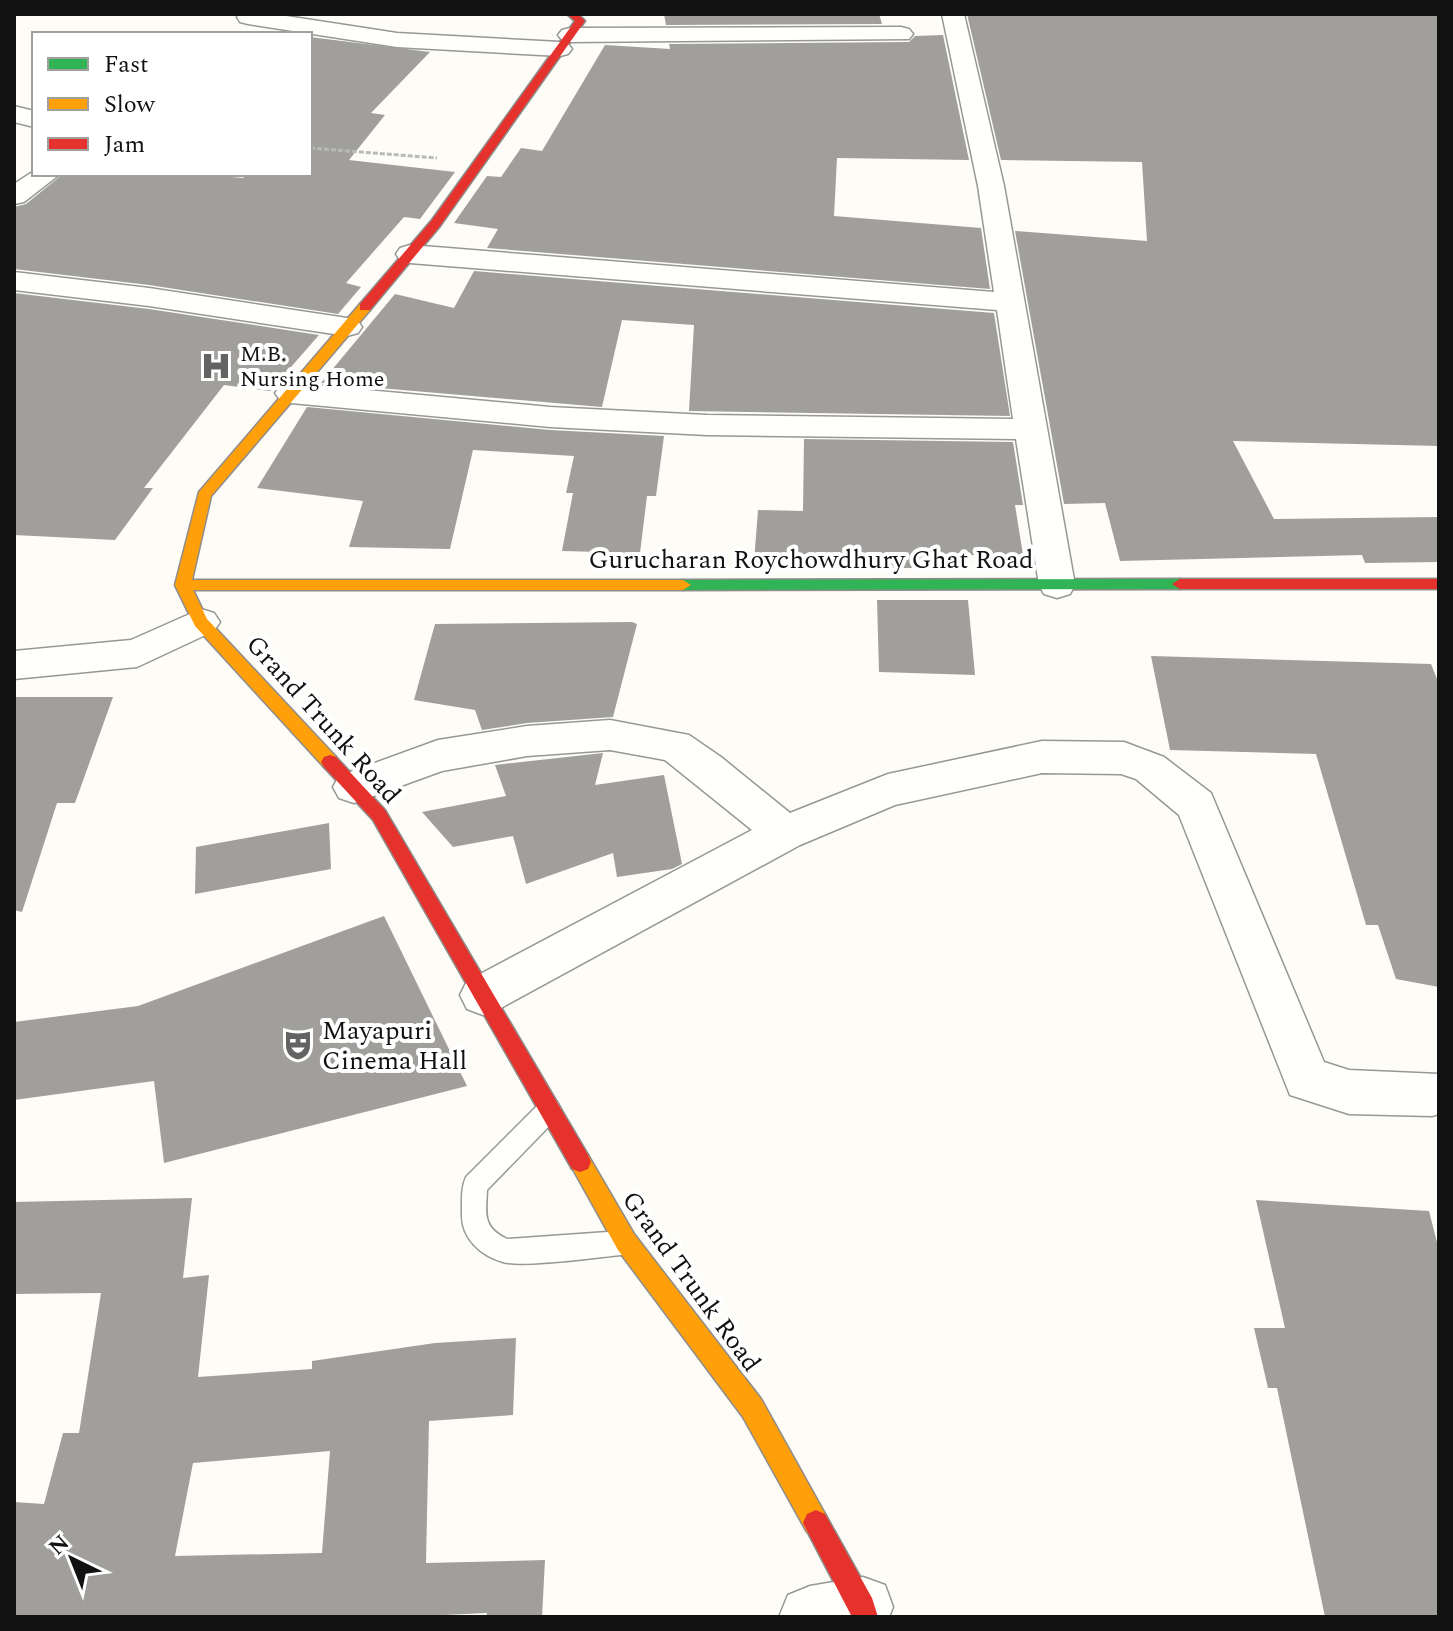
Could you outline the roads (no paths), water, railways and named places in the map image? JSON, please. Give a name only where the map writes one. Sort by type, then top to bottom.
[{"type":"main road","points":[[183,585],[204,495],[410,254],[479,162],[567,33]]},
{"type":"main road","name":"Gurucharan Roychowdhury Ghat Road","points":[[183,585],[1439,584]]},
{"type":"main road","name":"Grand Trunk Road","points":[[183,585],[201,622],[379,815],[626,1242],[752,1408],[846,1614]]},
{"type":"street","points":[[953,14],[991,186],[1057,585]]},
{"type":"street","points":[[236,22],[397,40],[567,33],[901,34]]},
{"type":"street","points":[[14,196],[44,176]]},
{"type":"street","points":[[410,254],[1010,302]]},
{"type":"street","points":[[14,281],[175,300],[347,327]]},
{"type":"street","points":[[291,393],[550,417],[707,425],[1030,429]]},
{"type":"street","points":[[14,665],[137,653],[201,622]]},
{"type":"street","points":[[354,787],[438,756],[527,741],[610,735],[675,746],[707,768],[785,833]]},
{"type":"street","points":[[483,995],[785,833],[888,790],[1042,757],[1124,758],[1150,768],[1196,805],[1307,1079],[1349,1092],[1432,1094]]},
{"type":"lane","points":[[550,1110],[475,1185],[474,1222],[479,1231],[485,1241],[506,1251],[626,1242]]},
{"type":"place","name":"M.B. Nursing Home","points":[[216,366]]},
{"type":"place","name":"Mayapuri Cinema Hall","points":[[298,1045]]}]
